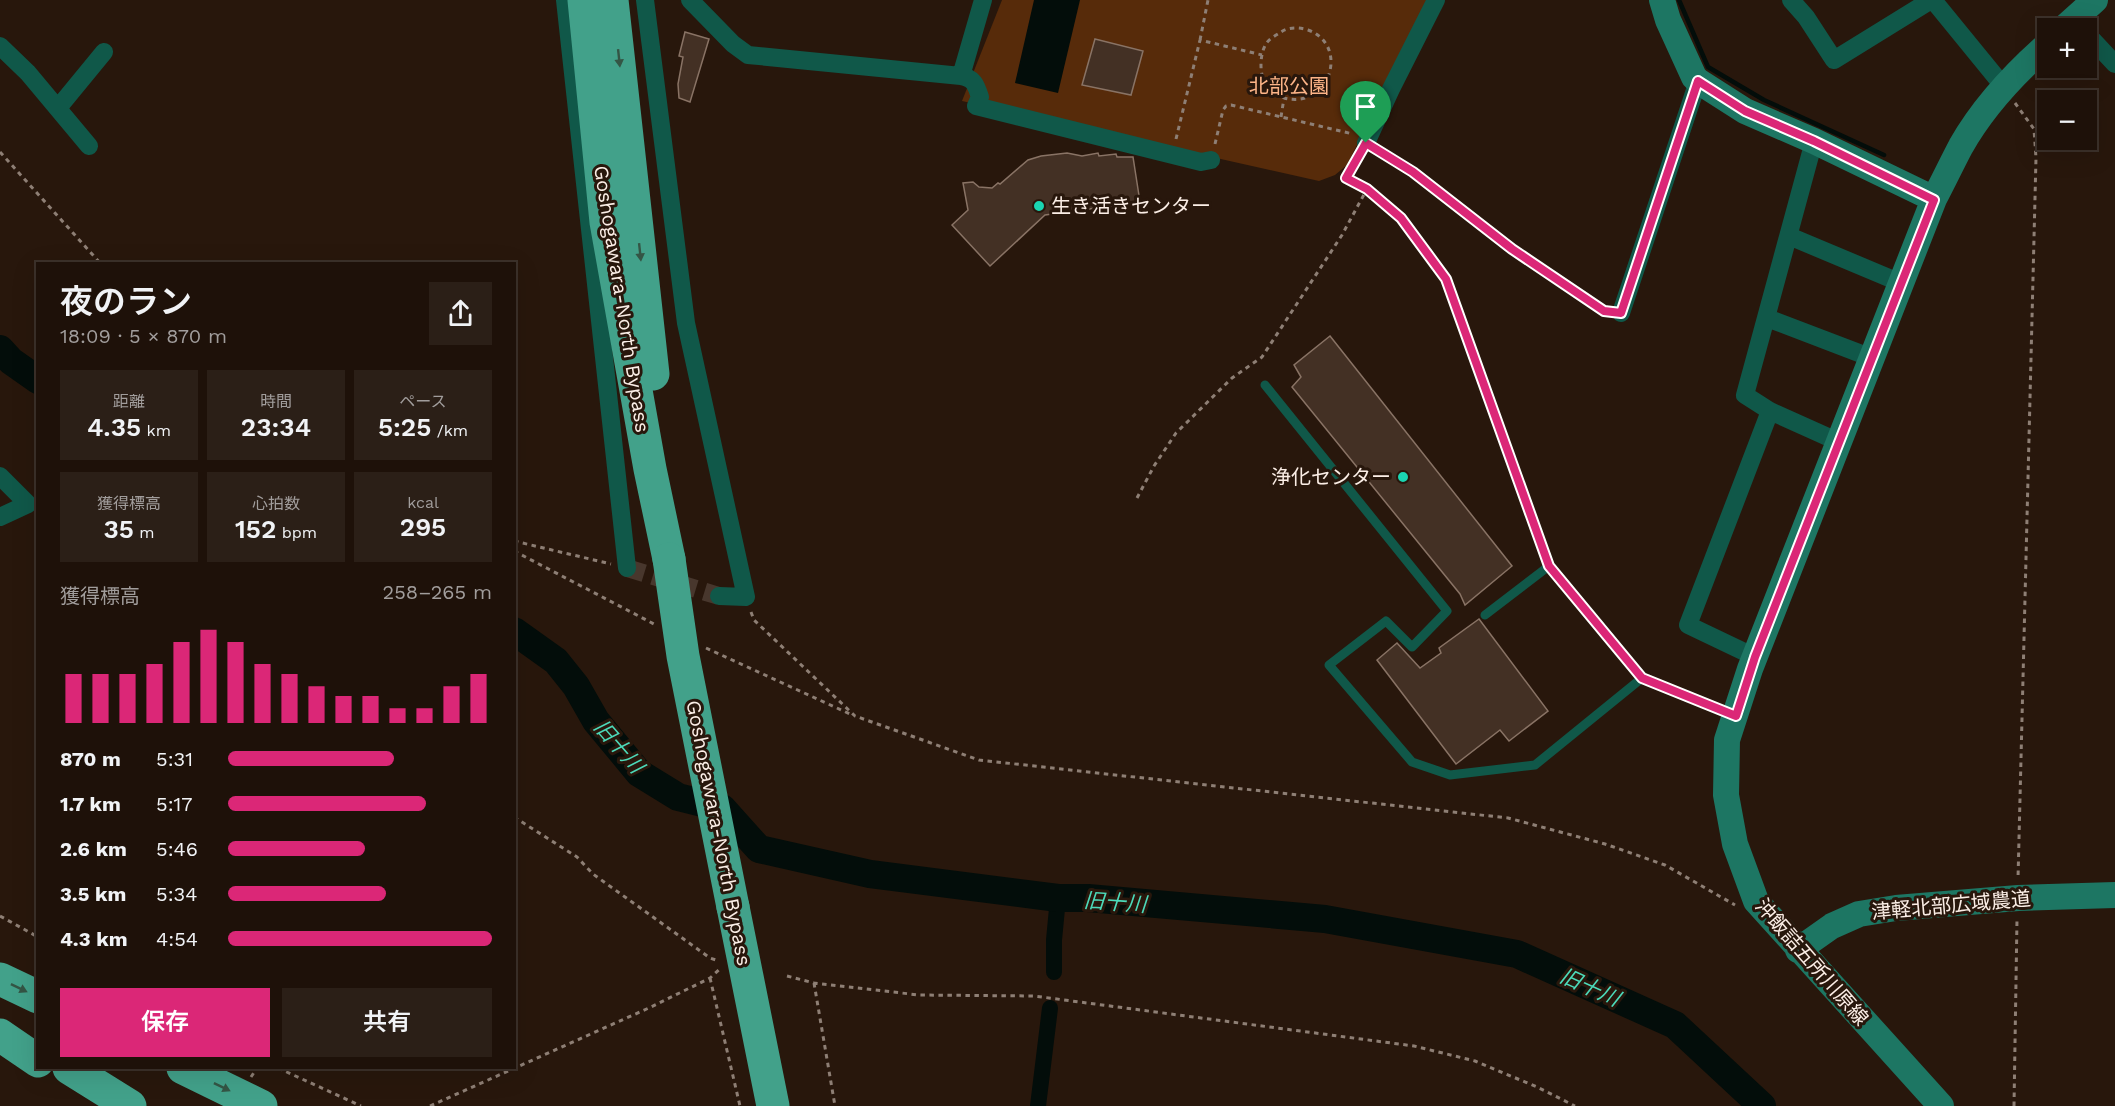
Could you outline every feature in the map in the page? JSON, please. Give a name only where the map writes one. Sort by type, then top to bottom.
[{"type":"highway","name":"Goshogawara-North Bypass","points":[[584,0],[606,222],[650,469],[669,560],[683,656],[773,1106]]},
{"type":"highway","name":"Goshogawara-North Bypass","points":[[612,0],[661,442],[669,560]]},
{"type":"highway","points":[[0,979],[36,996]]},
{"type":"highway","points":[[0,1025],[36,1047]]},
{"type":"highway","points":[[0,1035],[36,1060]]},
{"type":"highway","points":[[49,1069],[104,1106]]},
{"type":"highway","points":[[71,1069],[130,1106]]},
{"type":"highway","points":[[186,1069],[256,1092]]},
{"type":"main road","points":[[1662,0],[1668,20],[1694,77],[1698,81],[1745,111],[1814,141],[1934,200]]},
{"type":"main road","points":[[2084,18],[2096,0]]},
{"type":"main road","name":"沖飯詰五所川原線","points":[[1941,1106],[1756,901],[1735,844],[1726,795],[1727,740],[1755,657],[1934,200],[1962,144],[2004,87],[2037,55]]},
{"type":"main road","name":"津軽北部広域農道","points":[[1798,950],[1832,926],[1859,914],[1896,908],[2018,898],[2115,895]]},
{"type":"street","points":[[565,0],[627,568]]},
{"type":"street","points":[[645,0],[686,323],[746,597],[719,596]]},
{"type":"street","points":[[690,0],[733,45],[748,55],[969,77],[975,82],[980,97],[976,106],[1201,162],[1211,160]]},
{"type":"street","points":[[961,76],[984,0]]},
{"type":"street","points":[[1367,141],[1436,0]]},
{"type":"street","points":[[1791,0],[1806,17],[1834,60],[1932,0],[2004,87]]},
{"type":"street","points":[[0,46],[28,73],[89,146]]},
{"type":"street","points":[[2097,47],[2115,64]]},
{"type":"street","points":[[58,108],[104,52]]},
{"type":"street","points":[[1621,313],[1698,81]]},
{"type":"street","points":[[1814,141],[1745,395],[1770,411],[1839,442]]},
{"type":"street","points":[[1789,236],[1901,283]]},
{"type":"street","points":[[1767,318],[1872,358]]},
{"type":"street","points":[[1755,657],[1688,624],[1770,411]]},
{"type":"street","points":[[0,476],[28,504],[0,517]]},
{"type":"lane","points":[[1265,385],[1447,611],[1412,647],[1386,621],[1329,665],[1412,762],[1450,775],[1535,765],[1642,678]]},
{"type":"lane","points":[[1485,615],[1549,566],[1642,678],[1736,716]]},
{"type":"path","points":[[1172,155],[1208,0]]},
{"type":"path","points":[[1302,28],[1320,36],[1325,44],[1332,63],[1329,75],[1321,90],[1313,96],[1302,99],[1284,98],[1268,88],[1260,61],[1266,43],[1286,29],[1302,28]]},
{"type":"path","points":[[1200,40],[1262,56]]},
{"type":"path","points":[[2004,87],[2034,129],[2036,158],[2014,1106]]},
{"type":"path","points":[[1281,117],[1284,98]]},
{"type":"path","points":[[1211,160],[1223,111],[1226,106],[1231,105],[1367,141],[1413,172],[1512,249],[1604,311],[1621,313]]},
{"type":"path","points":[[1367,141],[1346,178],[1367,189],[1401,218],[1446,279],[1549,566]]},
{"type":"path","points":[[0,152],[99,262]]},
{"type":"path","points":[[1137,498],[1154,466],[1176,433],[1232,378],[1262,357],[1342,235],[1367,189]]},
{"type":"path","points":[[516,541],[627,568]]},
{"type":"path","points":[[746,597],[754,620],[855,716],[979,760],[1508,818],[1605,844],[1665,865],[1739,908],[1756,901]]},
{"type":"path","points":[[516,818],[577,857],[593,874],[710,958],[720,962]]},
{"type":"path","points":[[0,916],[36,936]]},
{"type":"path","points":[[516,1067],[710,978],[719,969],[729,965]]},
{"type":"path","points":[[787,976],[814,983],[919,995],[1034,996],[1414,1046],[1475,1061],[1575,1106]]},
{"type":"path","points":[[710,978],[740,1106]]},
{"type":"path","points":[[814,983],[835,1106]]},
{"type":"path","points":[[256,1092],[257,1069]]},
{"type":"path","points":[[280,1069],[361,1106]]},
{"type":"path","points":[[430,1106],[512,1069]]},
{"type":"green space","name":"北部公園","points":[[1002,0],[1429,0],[1347,165],[1335,175],[1319,181],[962,101]]},
{"type":"shaded area","points":[[1034,0],[1080,0],[1058,93],[1015,83]]},
{"type":"building","points":[[685,32],[709,39],[690,102],[679,98],[678,84],[683,57],[679,56]]},
{"type":"building","points":[[1095,39],[1143,51],[1131,95],[1082,85]]},
{"type":"building","name":"生き活きセンター","points":[[1067,153],[1082,156],[1098,153],[1099,156],[1116,154],[1117,157],[1133,157],[1140,202],[1045,215],[990,266],[952,225],[968,210],[963,183],[973,182],[979,187],[992,188],[1028,160]]},
{"type":"building","points":[[1330,336],[1512,566],[1465,605],[1460,594],[1292,387],[1301,377],[1294,365]]},
{"type":"building","points":[[1479,619],[1548,711],[1509,741],[1500,730],[1456,764],[1377,660],[1397,643],[1420,668],[1441,653],[1439,648]]},
{"type":"waterway","points":[[1679,0],[1708,67],[1764,100],[1884,155]]},
{"type":"waterway","name":"旧十川","points":[[0,349],[11,361],[36,379]]},
{"type":"waterway","name":"旧十川","points":[[516,632],[556,661],[576,686],[596,721],[639,773],[678,797],[722,808],[759,849],[870,874],[1058,898],[1088,898],[1325,919],[1517,954],[1675,1025],[1762,1106]]},
{"type":"waterway","points":[[1054,972],[1058,898]]},
{"type":"waterway","points":[[1038,1106],[1050,1008]]},
{"type":"tunnel","points":[[627,568],[719,596]]},
{"type":"place","name":"生き活きセンター","points":[[1039,206]]},
{"type":"place","name":"浄化センター","points":[[1403,477]]},
{"type":"route","points":[[1698,81],[1745,111],[1814,141],[1934,200],[1750,669],[1736,716],[1642,678],[1549,566],[1446,279],[1401,218],[1367,189],[1346,178],[1366,143],[1413,172],[1512,249],[1604,311],[1621,313],[1698,81]]}]
